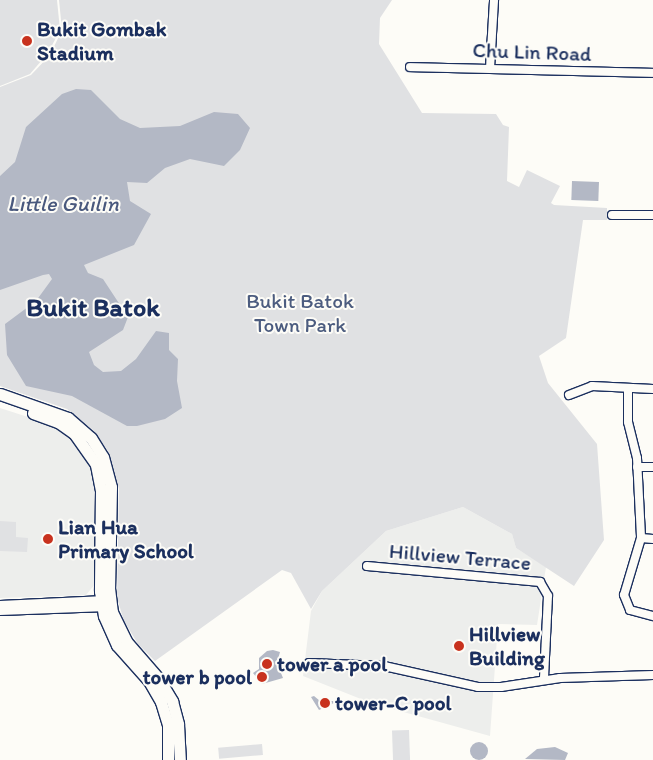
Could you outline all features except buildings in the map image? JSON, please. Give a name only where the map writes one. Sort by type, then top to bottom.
[{"type":"street","points":[[490,68],[494,0]]},
{"type":"street","name":"Chu Lin Road","points":[[410,67],[653,73]]},
{"type":"street","points":[[612,215],[653,215]]},
{"type":"street","points":[[569,395],[592,386],[653,390]]},
{"type":"street","points":[[628,388],[628,422],[635,446],[641,538],[624,595],[630,610],[653,616]]},
{"type":"street","points":[[0,394],[68,418],[86,432],[100,451],[111,487],[106,603],[126,641],[160,679],[172,701],[178,724],[180,760]]},
{"type":"street","points":[[0,401],[64,425],[83,442],[94,459],[102,490],[106,603],[113,638],[154,688],[161,702],[168,725],[168,760]]},
{"type":"street","points":[[637,467],[653,467]]},
{"type":"street","points":[[641,538],[653,539]]},
{"type":"street","name":"Hillview Terrace","points":[[367,566],[540,582],[548,596],[544,679]]},
{"type":"street","points":[[0,605],[106,603]]},
{"type":"street","points":[[0,611],[106,603]]},
{"type":"street","points":[[309,663],[384,666],[478,687],[501,687],[544,679],[653,675]]},
{"type":"shaded area","name":"Lian Hua Primary School","points":[[0,408],[59,427],[79,444],[96,478],[96,583],[86,595],[0,598]]},
{"type":"shaded area","points":[[463,507],[512,534],[516,548],[546,567],[537,625],[498,624],[490,736],[371,703],[303,676],[311,611],[322,591],[386,531]]},
{"type":"green space","name":"Bukit Gombak Stadium","points":[[0,0],[57,0],[60,30],[48,53],[30,74],[0,86]]},
{"type":"green space","name":"Bukit Batok Town Park","points":[[59,0],[392,0],[380,18],[379,44],[422,113],[496,114],[503,125],[509,127],[507,181],[519,187],[527,170],[560,186],[551,203],[554,205],[607,208],[607,220],[583,220],[566,338],[539,356],[548,383],[597,444],[604,540],[574,586],[516,548],[512,534],[463,507],[386,531],[322,591],[311,609],[291,573],[282,570],[155,661],[138,644],[124,621],[117,598],[119,489],[108,451],[93,430],[67,409],[0,386],[0,87],[31,75],[50,55],[62,30]]},
{"type":"green space","points":[[0,521],[16,522],[16,537],[28,538],[27,552],[0,551]]},
{"type":"green space","points":[[409,730],[410,760],[393,760],[392,731]]},
{"type":"green space","points":[[262,744],[263,755],[219,759],[218,748]]},
{"type":"water","name":"Little Guilin","points":[[76,89],[91,90],[120,119],[140,128],[180,126],[214,112],[238,114],[250,128],[240,150],[224,166],[190,159],[165,168],[147,183],[127,182],[130,201],[151,214],[134,245],[84,265],[88,273],[103,279],[128,317],[123,330],[89,352],[94,365],[103,372],[121,371],[136,359],[156,331],[169,333],[169,350],[178,359],[177,381],[182,408],[165,419],[137,426],[127,426],[72,396],[26,386],[7,355],[5,324],[36,301],[52,279],[49,274],[43,275],[0,290],[0,176],[15,162],[26,127],[62,94]]},
{"type":"water","points":[[572,181],[599,182],[598,201],[571,200]]},
{"type":"water","name":"tower a pool","points":[[267,651],[280,652],[277,663],[283,678],[262,684],[253,673],[259,669],[259,658]]},
{"type":"water","name":"tower-C pool","points":[[314,696],[320,701],[338,701],[319,710],[311,697]]},
{"type":"water","points":[[479,742],[485,745],[488,751],[485,757],[479,760],[473,757],[470,751],[473,745]]},
{"type":"water","points":[[555,747],[568,753],[565,760],[525,759],[537,749]]},
{"type":"place","name":"Bukit Gombak Stadium","points":[[27,41]]},
{"type":"place","name":"Lian Hua Primary School","points":[[48,539]]},
{"type":"place","name":"Hillview Building","points":[[459,646]]},
{"type":"place","name":"tower a pool","points":[[267,664]]},
{"type":"place","name":"tower b pool","points":[[262,677]]},
{"type":"place","name":"tower-C pool","points":[[325,703]]},
{"type":"district","name":"Bukit Batok","points":[[93,308]]}]
